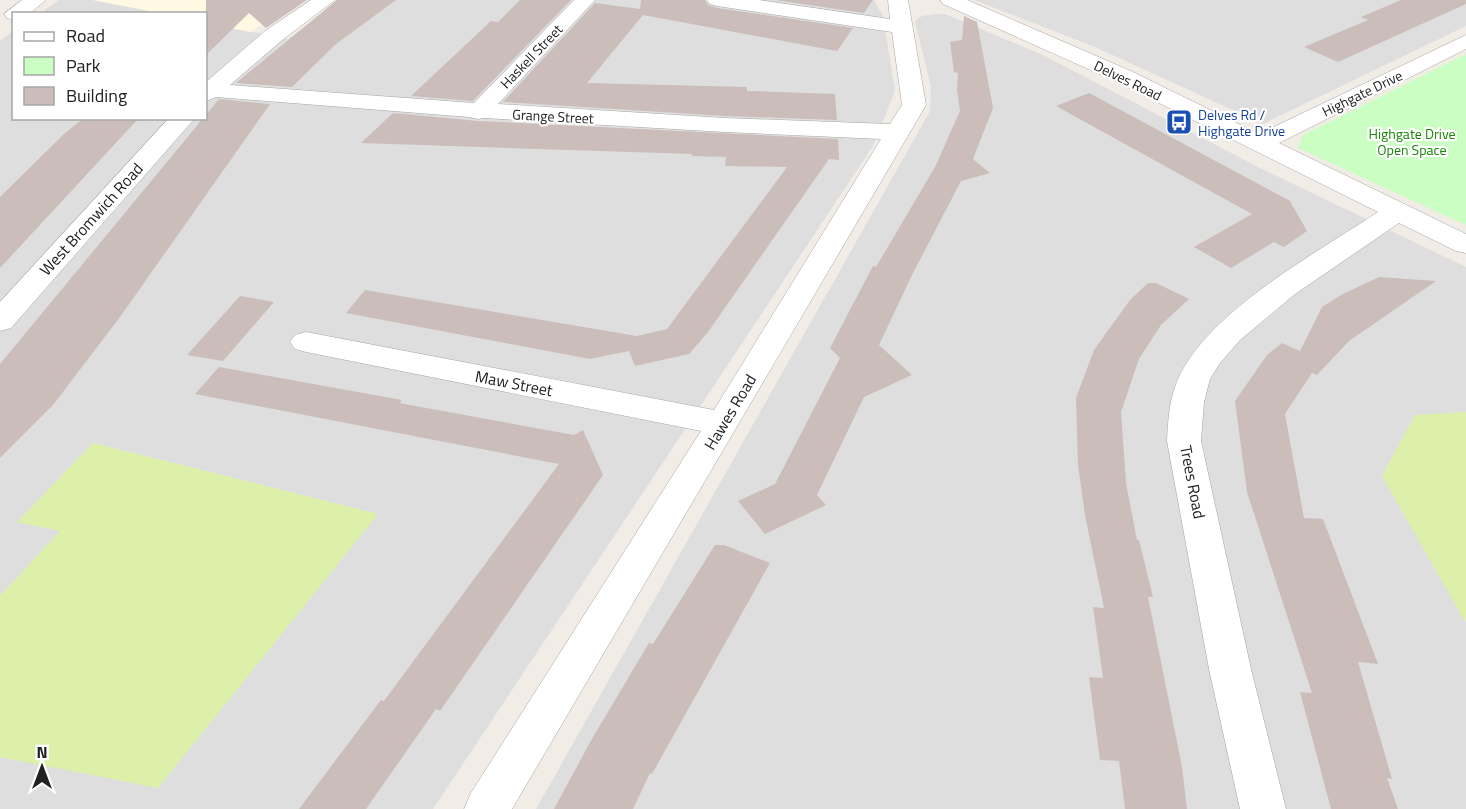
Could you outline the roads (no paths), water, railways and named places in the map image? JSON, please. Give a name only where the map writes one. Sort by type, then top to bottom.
[{"type":"street","points":[[17,12],[36,0]]},
{"type":"street","points":[[208,92],[273,36],[325,0]]},
{"type":"street","name":"Haskell Street","points":[[478,112],[585,0]]},
{"type":"street","points":[[717,0],[899,13]]},
{"type":"street","name":"Delves Road","points":[[950,0],[1123,76],[1466,244]]},
{"type":"street","name":"Hawes Road","points":[[487,809],[723,424],[914,105],[913,78],[899,13]]},
{"type":"street","name":"Highgate Drive","points":[[1258,144],[1466,41]]},
{"type":"street","name":"Grange Street","points":[[208,92],[478,112],[746,127],[897,132]]},
{"type":"street","name":"West Bromwich Road","points":[[0,321],[101,206],[181,120]]},
{"type":"street","name":"Trees Road","points":[[1263,809],[1230,669],[1184,441],[1185,410],[1195,378],[1217,347],[1265,302],[1397,212]]},
{"type":"street","name":"Maw Street","points":[[306,342],[723,424]]},
{"type":"place","name":"Delves Rd / Highgate Drive","points":[[1179,122]]},
{"type":"park label","name":"Highgate Drive Open Space","points":[[1412,142]]}]
